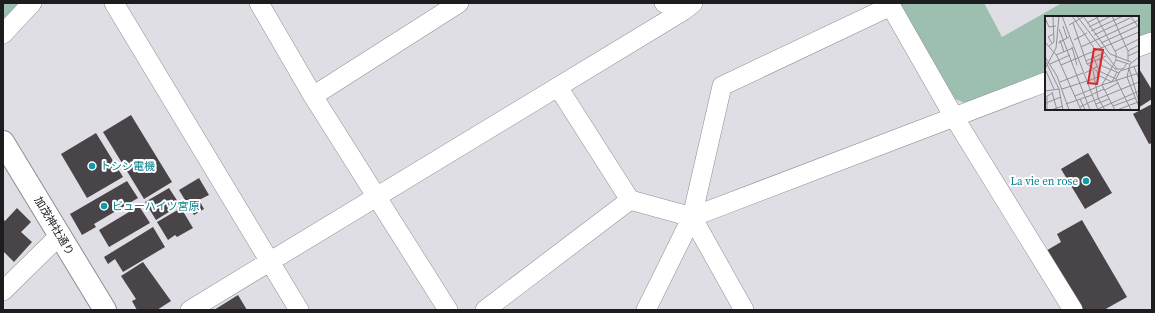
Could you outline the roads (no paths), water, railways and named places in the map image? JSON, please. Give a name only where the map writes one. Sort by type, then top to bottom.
[{"type":"street","points":[[3,34],[32,3]]},
{"type":"street","points":[[114,3],[299,310]]},
{"type":"street","points":[[259,3],[313,96],[448,310]]},
{"type":"street","points":[[313,96],[459,3]]},
{"type":"street","points":[[664,3],[688,7]]},
{"type":"street","points":[[646,310],[692,217],[722,86],[890,4],[954,117],[1073,310]]},
{"type":"street","points":[[190,310],[688,7]]},
{"type":"street","points":[[558,87],[630,200],[692,217],[1045,82]]},
{"type":"street","name":"加茂神社通り","points":[[3,142],[105,310]]},
{"type":"street","points":[[485,310],[630,200]]},
{"type":"street","points":[[692,217],[744,310]]},
{"type":"street","points":[[3,291],[59,236]]},
{"type":"place","name":"トシン電機","points":[[92,166]]},
{"type":"place","name":"La vie en rose","points":[[1086,181]]},
{"type":"place","name":"ビューハイツ宮原","points":[[104,206]]}]
